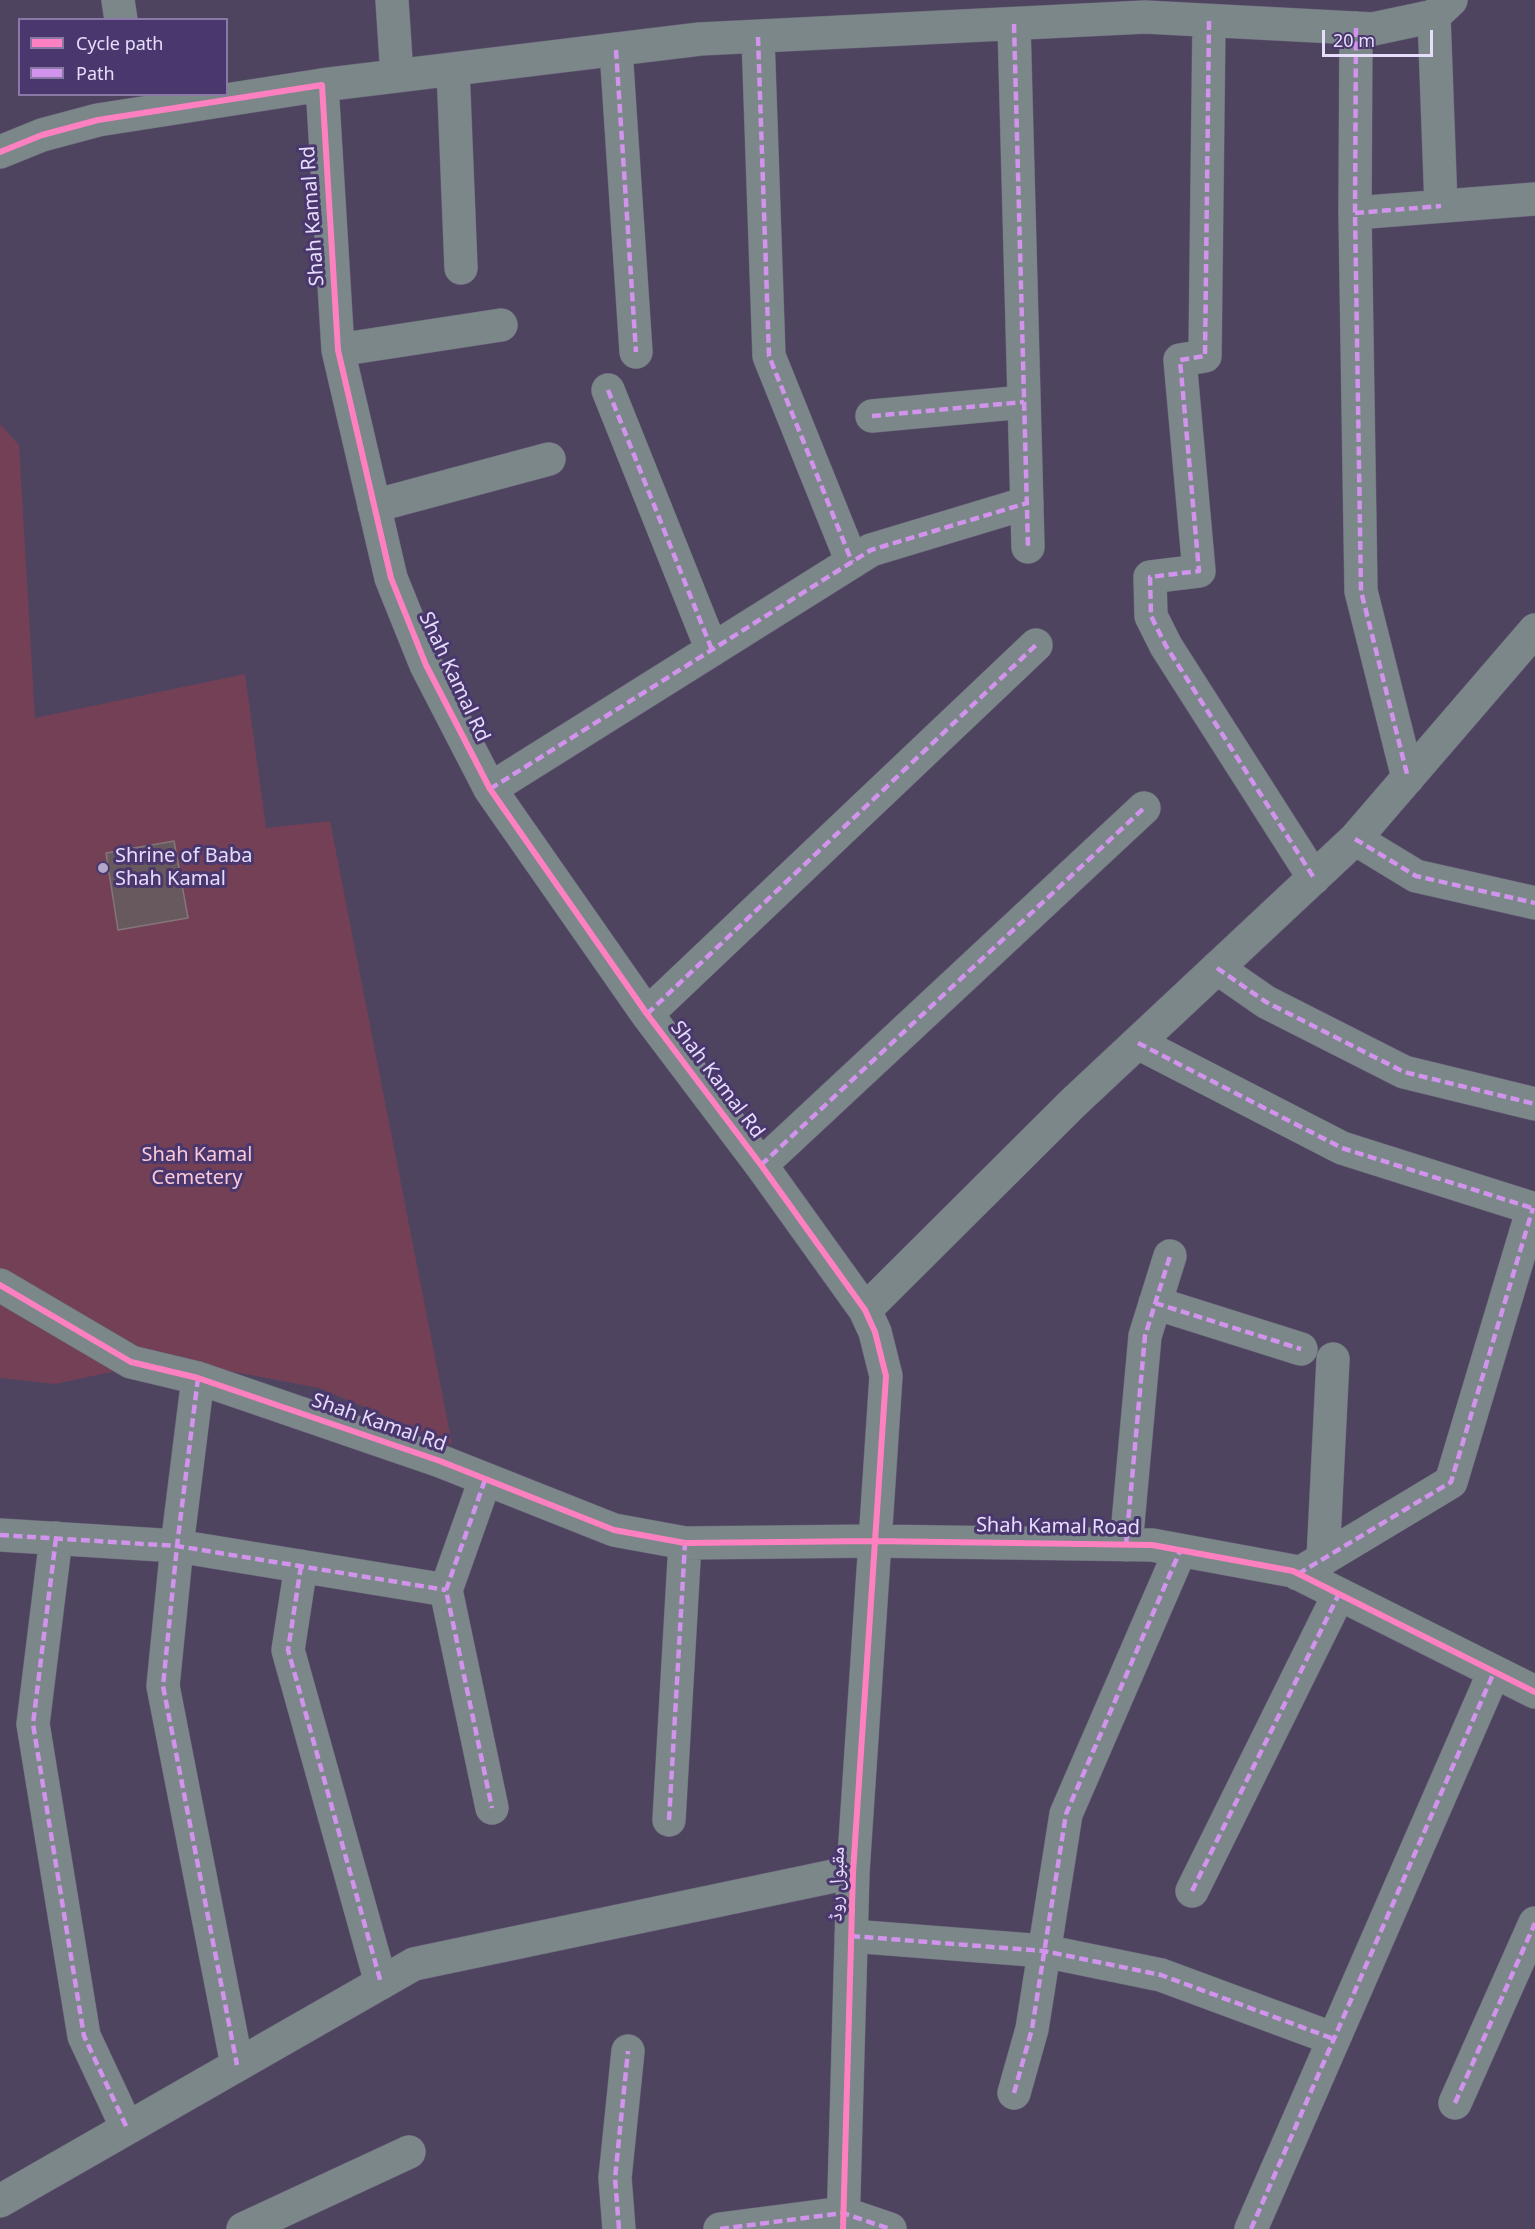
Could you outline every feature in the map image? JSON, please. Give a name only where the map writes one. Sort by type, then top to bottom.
[{"type":"street","points":[[118,0],[121,18]]},
{"type":"street","points":[[392,0],[397,76]]},
{"type":"street","points":[[228,94],[700,39],[758,37],[952,13],[1014,24],[1145,17],[1373,29],[1443,8],[1441,206]]},
{"type":"street","points":[[1209,21],[1205,356],[1180,360],[1199,572],[1150,577],[1151,615],[1166,646],[1314,878]]},
{"type":"street","points":[[1014,24],[1028,547]]},
{"type":"street","points":[[1356,28],[1355,213],[1361,591],[1408,778]]},
{"type":"street","points":[[758,37],[769,356],[852,562]]},
{"type":"street","points":[[616,50],[636,352]]},
{"type":"street","points":[[453,69],[461,268]]},
{"type":"street","name":"Shah Kamal Rd","points":[[0,1285],[131,1362],[198,1378],[440,1461],[614,1530],[685,1543],[874,1541],[886,1376],[875,1332],[865,1310],[761,1165],[647,1014],[490,789],[426,666],[391,578],[338,350],[322,85]]},
{"type":"street","points":[[0,152],[42,135],[98,120],[132,104],[212,96]]},
{"type":"street","points":[[1355,213],[1535,199]]},
{"type":"street","points":[[338,350],[501,325]]},
{"type":"street","points":[[608,390],[712,650]]},
{"type":"street","points":[[872,416],[1024,402]]},
{"type":"street","points":[[374,506],[549,459]]},
{"type":"street","points":[[490,789],[871,550],[1027,503]]},
{"type":"street","points":[[865,1310],[1073,1104],[1355,839],[1535,630]]},
{"type":"street","points":[[647,1014],[1036,645]]},
{"type":"street","points":[[761,1165],[1144,808]]},
{"type":"street","points":[[1355,839],[1416,876],[1535,903]]},
{"type":"street","points":[[1217,968],[1266,1002],[1404,1072],[1535,1104]]},
{"type":"street","points":[[1138,1043],[1342,1148],[1534,1208],[1451,1482],[1311,1567]]},
{"type":"street","points":[[1126,1545],[1145,1336],[1170,1256]]},
{"type":"street","points":[[1155,1303],[1301,1349]]},
{"type":"street","points":[[1311,1567],[1333,1359]]},
{"type":"street","points":[[198,1378],[177,1546],[163,1686],[237,2066]]},
{"type":"street","points":[[485,1480],[446,1590],[492,1808]]},
{"type":"street","points":[[0,1535],[177,1546],[446,1590]]},
{"type":"street","points":[[56,1538],[33,1724],[84,2036],[127,2128]]},
{"type":"street","name":"Shah Kamal Road","points":[[874,1541],[1152,1545],[1293,1571],[1311,1567],[1339,1594],[1535,1692]]},
{"type":"street","name":"مقبول روڈ","points":[[843,2221],[851,1936],[874,1541]]},
{"type":"street","points":[[669,1820],[685,1543]]},
{"type":"street","points":[[1014,2093],[1032,2029],[1066,1814],[1180,1551]]},
{"type":"street","points":[[302,1566],[288,1650],[381,1983]]},
{"type":"street","points":[[1192,1891],[1339,1594]]},
{"type":"street","points":[[1251,2229],[1494,1672]]},
{"type":"street","points":[[0,2200],[414,1964],[854,1872]]},
{"type":"street","points":[[1455,2103],[1535,1923]]},
{"type":"street","points":[[851,1936],[1044,1951],[1161,1976],[1334,2039]]},
{"type":"street","points":[[619,2229],[615,2178],[628,2051]]},
{"type":"street","points":[[243,2229],[409,2152]]},
{"type":"street","points":[[720,2229],[843,2221],[890,2229]]},
{"type":"green space","name":"Shah Kamal Cemetery","points":[[0,424],[19,445],[35,718],[245,674],[266,828],[330,821],[452,1444],[319,1388],[198,1365],[163,1361],[55,1384],[0,1378]]},
{"type":"building","points":[[174,841],[188,918],[118,930],[106,853]]},
{"type":"marked path","points":[[1209,21],[1205,356],[1180,360],[1199,571],[1150,577],[1151,616],[1166,646],[1314,878]]},
{"type":"marked path","points":[[1014,24],[1028,547]]},
{"type":"marked path","points":[[1356,28],[1355,213],[1361,591],[1408,778]]},
{"type":"marked path","points":[[758,37],[769,356],[852,562]]},
{"type":"marked path","points":[[616,50],[636,352]]},
{"type":"marked path","points":[[1355,213],[1441,206]]},
{"type":"marked path","points":[[608,390],[712,650]]},
{"type":"marked path","points":[[872,416],[1024,402]]},
{"type":"marked path","points":[[490,789],[871,550],[1027,503]]},
{"type":"marked path","points":[[647,1014],[1036,645]]},
{"type":"marked path","points":[[761,1165],[1144,808]]},
{"type":"marked path","points":[[1355,839],[1416,876],[1535,903]]},
{"type":"marked path","points":[[1217,968],[1266,1002],[1404,1072],[1535,1104]]},
{"type":"marked path","points":[[1138,1043],[1342,1148],[1535,1209]]},
{"type":"marked path","points":[[1298,1574],[1451,1482],[1533,1208]]},
{"type":"marked path","points":[[1126,1545],[1145,1336],[1170,1256]]},
{"type":"marked path","points":[[1155,1303],[1301,1349]]},
{"type":"marked path","points":[[198,1378],[177,1546],[163,1686],[237,2065]]},
{"type":"marked path","points":[[485,1480],[446,1590],[492,1808]]},
{"type":"marked path","points":[[0,1535],[177,1546],[446,1590]]},
{"type":"marked path","points":[[56,1538],[33,1724],[84,2036],[127,2128]]},
{"type":"marked path","points":[[669,1820],[685,1543]]},
{"type":"marked path","points":[[1014,2093],[1032,2029],[1066,1814],[1180,1551]]},
{"type":"marked path","points":[[301,1566],[288,1650],[381,1983]]},
{"type":"marked path","points":[[1192,1891],[1339,1594]]},
{"type":"marked path","points":[[1251,2229],[1494,1672]]},
{"type":"marked path","points":[[1455,2103],[1535,1923]]},
{"type":"marked path","points":[[851,1936],[1044,1951],[1161,1975],[1334,2039]]},
{"type":"marked path","points":[[619,2229],[615,2178],[628,2051]]},
{"type":"marked path","points":[[720,2229],[843,2213],[890,2229]]},
{"type":"cycle path","points":[[0,152],[42,135],[98,120],[322,85],[338,350],[391,578],[426,665],[490,789],[647,1014],[761,1165],[865,1310],[875,1332],[886,1376],[853,1872],[843,2229]]},
{"type":"cycle path","points":[[0,1285],[131,1362],[198,1378],[440,1461],[614,1530],[685,1543],[874,1541],[1152,1545],[1293,1571],[1535,1692]]},
{"type":"place","name":"Shrine of Baba Shah Kamal","points":[[103,868]]}]
